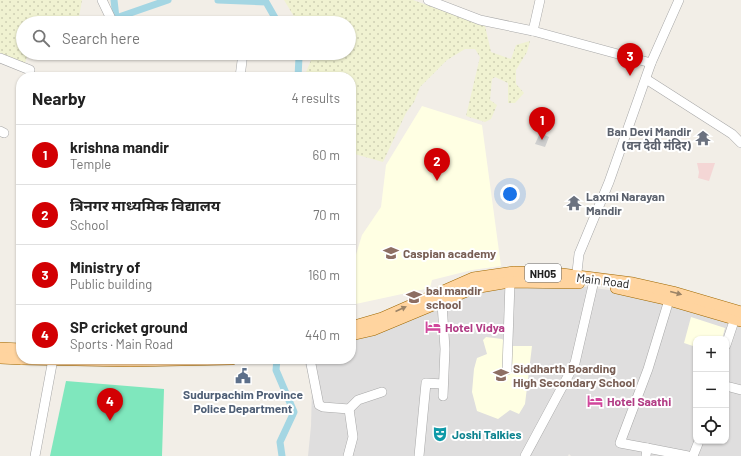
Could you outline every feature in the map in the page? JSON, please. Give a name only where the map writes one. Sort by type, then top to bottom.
[{"type":"main road","name":"Main Road","points":[[356,326],[382,318],[473,278],[514,272],[554,273],[592,285],[627,290],[739,317]]},
{"type":"main road","name":"Main Road","points":[[356,334],[373,330],[442,303],[474,288],[510,282],[576,280],[633,283],[673,292],[739,317]]},
{"type":"main road","points":[[0,348],[16,349]]},
{"type":"main road","points":[[0,358],[16,359]]},
{"type":"street","points":[[102,0],[110,16]]},
{"type":"street","points":[[428,0],[480,20],[533,31],[651,63]]},
{"type":"street","points":[[533,31],[540,0]]},
{"type":"street","points":[[576,280],[579,254],[609,182],[651,63],[679,0]]},
{"type":"street","points":[[0,58],[30,70]]},
{"type":"street","points":[[241,72],[242,60]]},
{"type":"street","points":[[646,79],[732,134],[741,143]]},
{"type":"street","points":[[507,370],[510,282]]},
{"type":"street","points":[[525,456],[575,363],[592,285]]},
{"type":"street","points":[[669,300],[648,369],[620,443],[646,452],[688,456]]},
{"type":"street","points":[[442,303],[444,349],[443,396]]},
{"type":"street","points":[[729,339],[739,317]]},
{"type":"street","points":[[35,456],[52,364]]},
{"type":"street","points":[[311,364],[319,405],[323,407],[349,410]]},
{"type":"street","points":[[419,456],[426,383],[443,384]]},
{"type":"street","points":[[729,387],[741,390]]},
{"type":"street","points":[[349,410],[358,400],[382,392]]},
{"type":"street","points":[[348,456],[353,437],[349,410]]},
{"type":"shaded area","points":[[0,0],[82,0],[79,16],[16,16],[16,59],[0,53]]},
{"type":"shaded area","points":[[284,0],[413,0],[485,26],[491,52],[511,59],[516,45],[530,41],[527,52],[516,70],[516,84],[524,93],[515,103],[508,103],[508,83],[495,77],[492,79],[490,100],[497,105],[491,119],[485,122],[466,116],[480,57],[475,49],[465,49],[447,60],[420,87],[414,102],[406,113],[383,162],[356,154],[356,72],[306,72],[311,60],[356,60],[356,16],[294,16]]},
{"type":"shaded area","points":[[18,60],[26,60],[25,63]]},
{"type":"shaded area","points":[[422,106],[482,125],[501,266],[472,270],[432,280],[430,288],[356,304],[356,255],[362,235],[381,207],[386,165]]},
{"type":"shaded area","points":[[540,133],[549,137],[545,147],[535,144]]},
{"type":"shaded area","points":[[697,163],[715,163],[709,181],[698,178],[699,172]]},
{"type":"shaded area","points":[[554,283],[617,291],[741,324],[741,456],[571,456],[569,454],[568,456],[308,456],[311,426],[312,388],[305,364],[356,364],[356,336],[433,311],[453,301],[499,285]]},
{"type":"shaded area","points":[[691,317],[725,328],[723,336],[693,336],[693,346],[684,343]]},
{"type":"shaded area","name":"Siddharth Boarding High Secondary School","points":[[486,337],[502,339],[510,346],[532,346],[525,404],[519,414],[510,410],[498,419],[477,411],[472,392],[474,369],[477,358],[487,354],[483,340]]},
{"type":"green space","points":[[66,381],[164,389],[162,456],[50,456]]},
{"type":"waterway","points":[[114,0],[116,16]]},
{"type":"waterway","points":[[122,16],[168,0]]},
{"type":"waterway","points":[[218,0],[266,2],[274,16]]},
{"type":"waterway","points":[[298,72],[299,60]]},
{"type":"waterway","points":[[277,364],[276,370],[294,412],[280,442],[282,456]]},
{"type":"place","name":"Ministry of","points":[[630,76]]},
{"type":"place","name":"Ban Devi Mandir (वन देवी मंदिर)","points":[[703,138]]},
{"type":"place","name":"krishna mandir","points":[[542,140]]},
{"type":"place","name":"त्रिनगर माध्यमिक विद्यालय","points":[[437,181]]},
{"type":"place","name":"Laxmi Narayan Mandir","points":[[574,203]]},
{"type":"place","name":"Caspian academy","points":[[391,253]]},
{"type":"place","name":"bal mandir school","points":[[414,297]]},
{"type":"place","name":"Hotel Vidya","points":[[433,327]]},
{"type":"place","name":"Siddharth Boarding High Secondary School","points":[[501,375]]},
{"type":"place","name":"Sudurpachim Province Police Department","points":[[243,376]]},
{"type":"place","name":"Hotel Saathi","points":[[595,401]]},
{"type":"place","name":"SP cricket ground","points":[[110,421]]},
{"type":"place","name":"Joshi Talkies","points":[[440,434]]}]
